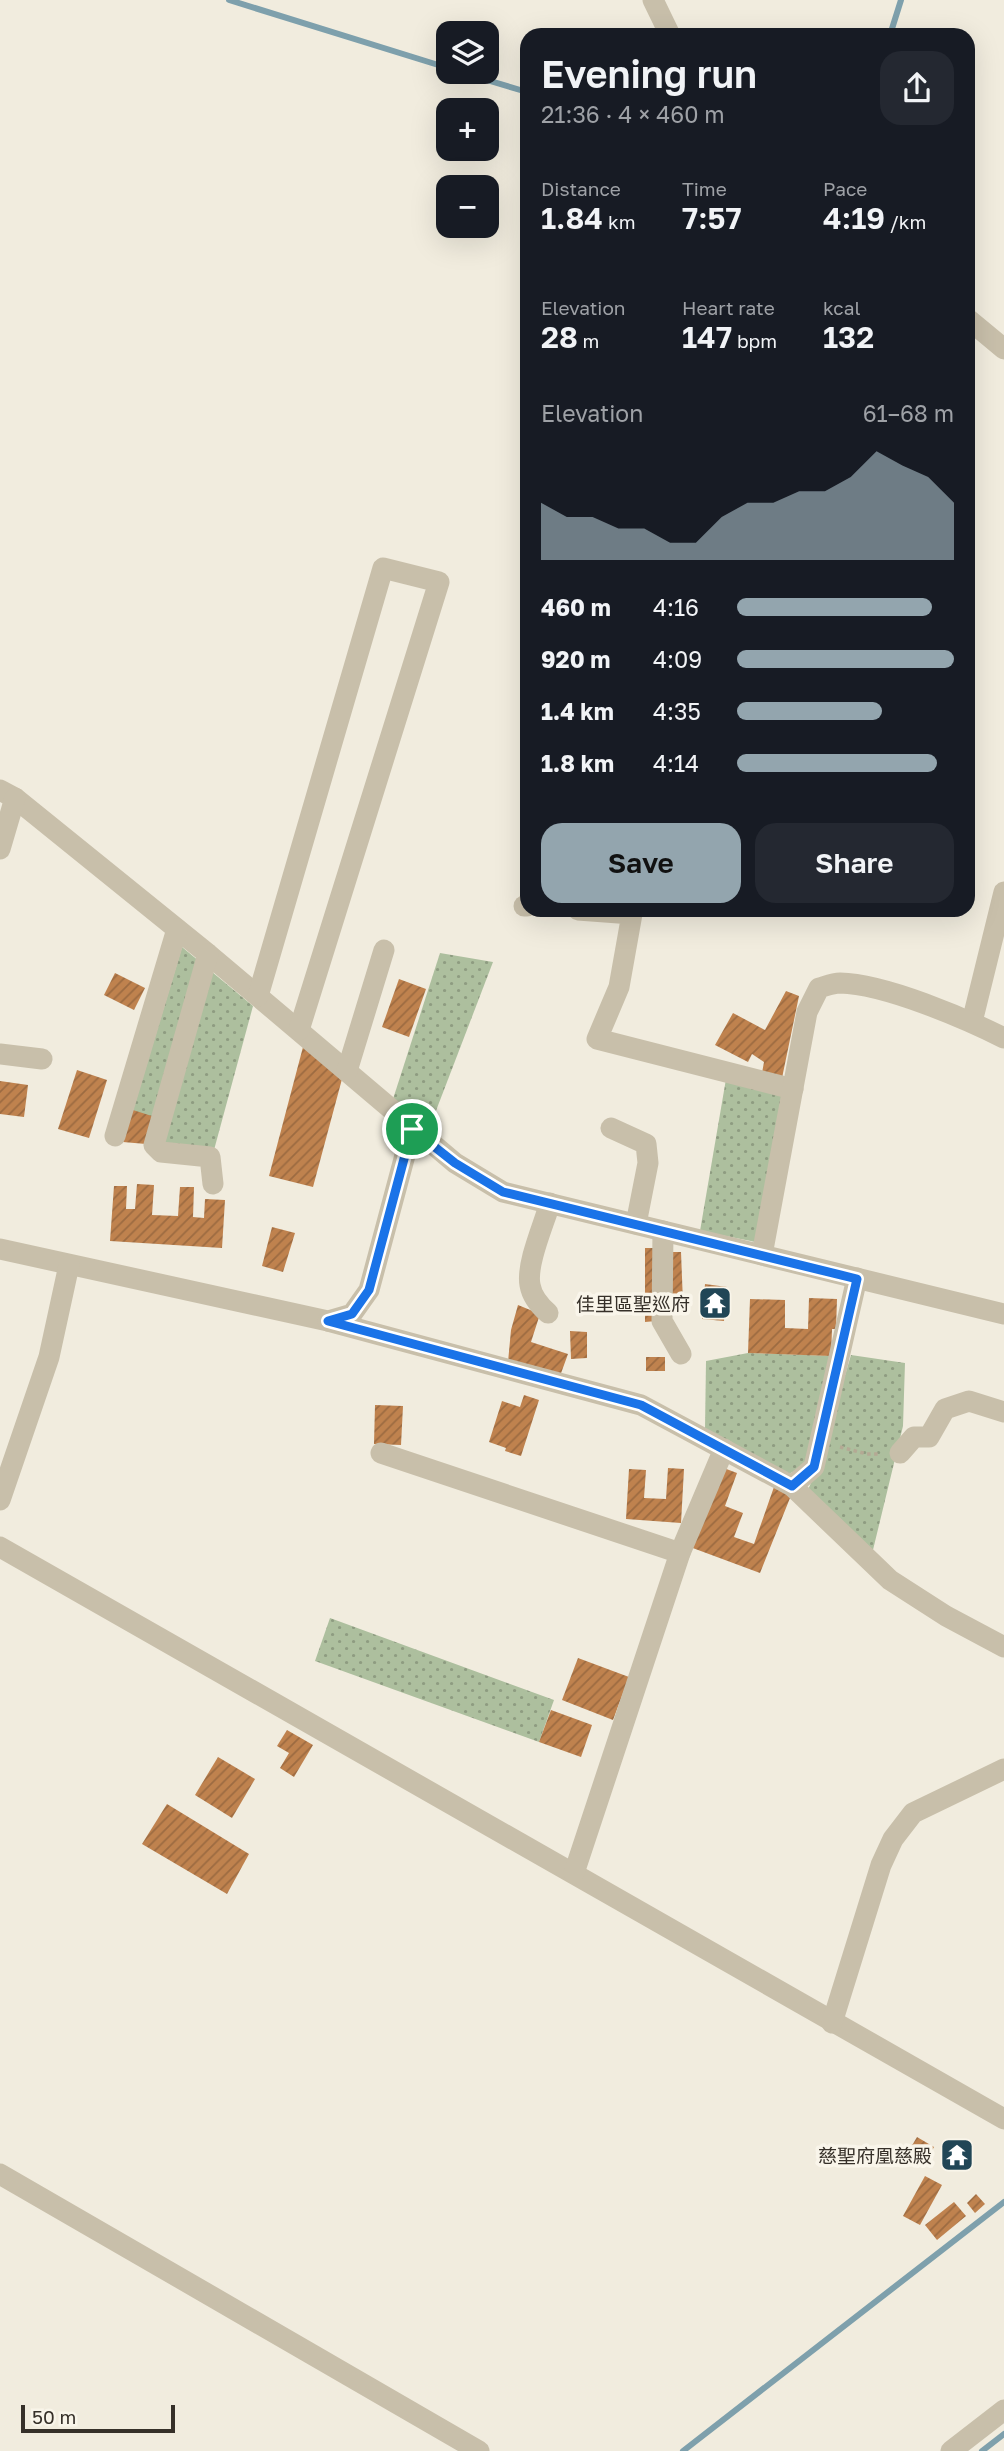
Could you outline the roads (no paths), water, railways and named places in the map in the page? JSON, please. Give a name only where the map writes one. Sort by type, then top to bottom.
[{"type":"street","points":[[653,0],[667,28]]},
{"type":"street","points":[[975,325],[1004,349]]},
{"type":"street","points":[[257,996],[383,568],[439,582],[299,1030]]},
{"type":"street","points":[[0,849],[7,794]]},
{"type":"street","points":[[7,794],[208,954],[347,1070],[412,1129],[455,1163],[503,1192],[1004,1314]]},
{"type":"street","points":[[972,1022],[1004,892]]},
{"type":"street","points":[[631,917],[619,987],[597,1039],[793,1089]]},
{"type":"street","points":[[115,1136],[177,929]]},
{"type":"street","points":[[347,1070],[384,950]]},
{"type":"street","points":[[208,954],[154,1145],[161,1152],[210,1157],[213,1184]]},
{"type":"street","points":[[762,1255],[807,1012],[819,988],[839,983],[880,990],[972,1022],[1004,1038]]},
{"type":"street","points":[[0,1054],[42,1059]]},
{"type":"street","points":[[611,1128],[646,1144],[648,1163],[636,1224]]},
{"type":"street","points":[[328,1321],[352,1314],[369,1290],[412,1129]]},
{"type":"street","points":[[548,1313],[538,1304],[530,1285],[530,1269],[550,1203]]},
{"type":"street","points":[[663,1231],[662,1321],[681,1354]]},
{"type":"street","points":[[0,1249],[328,1321],[641,1405],[792,1486],[890,1580],[946,1616],[1004,1647]]},
{"type":"street","points":[[0,1500],[49,1357],[69,1265]]},
{"type":"street","points":[[792,1486],[814,1467],[857,1279]]},
{"type":"street","points":[[900,1453],[914,1437],[929,1437],[945,1409],[969,1401],[1004,1412]]},
{"type":"street","points":[[574,1873],[680,1553],[724,1449]]},
{"type":"street","points":[[381,1453],[680,1553]]},
{"type":"street","points":[[0,1547],[1004,2119]]},
{"type":"street","points":[[832,2022],[881,1865],[893,1839],[913,1813],[1004,1769]]},
{"type":"street","points":[[0,2174],[479,2451]]},
{"type":"street","points":[[951,2451],[1004,2410]]},
{"type":"waterway","points":[[229,0],[436,64]]},
{"type":"waterway","points":[[892,28],[901,0]]},
{"type":"waterway","points":[[499,84],[520,90]]},
{"type":"waterway","points":[[683,2451],[1004,2202]]},
{"type":"waterway","points":[[982,2451],[1004,2434]]},
{"type":"place","name":"佳里區聖巡府","points":[[715,1303]]},
{"type":"place","name":"慈聖府凰慈殿","points":[[957,2155]]}]
